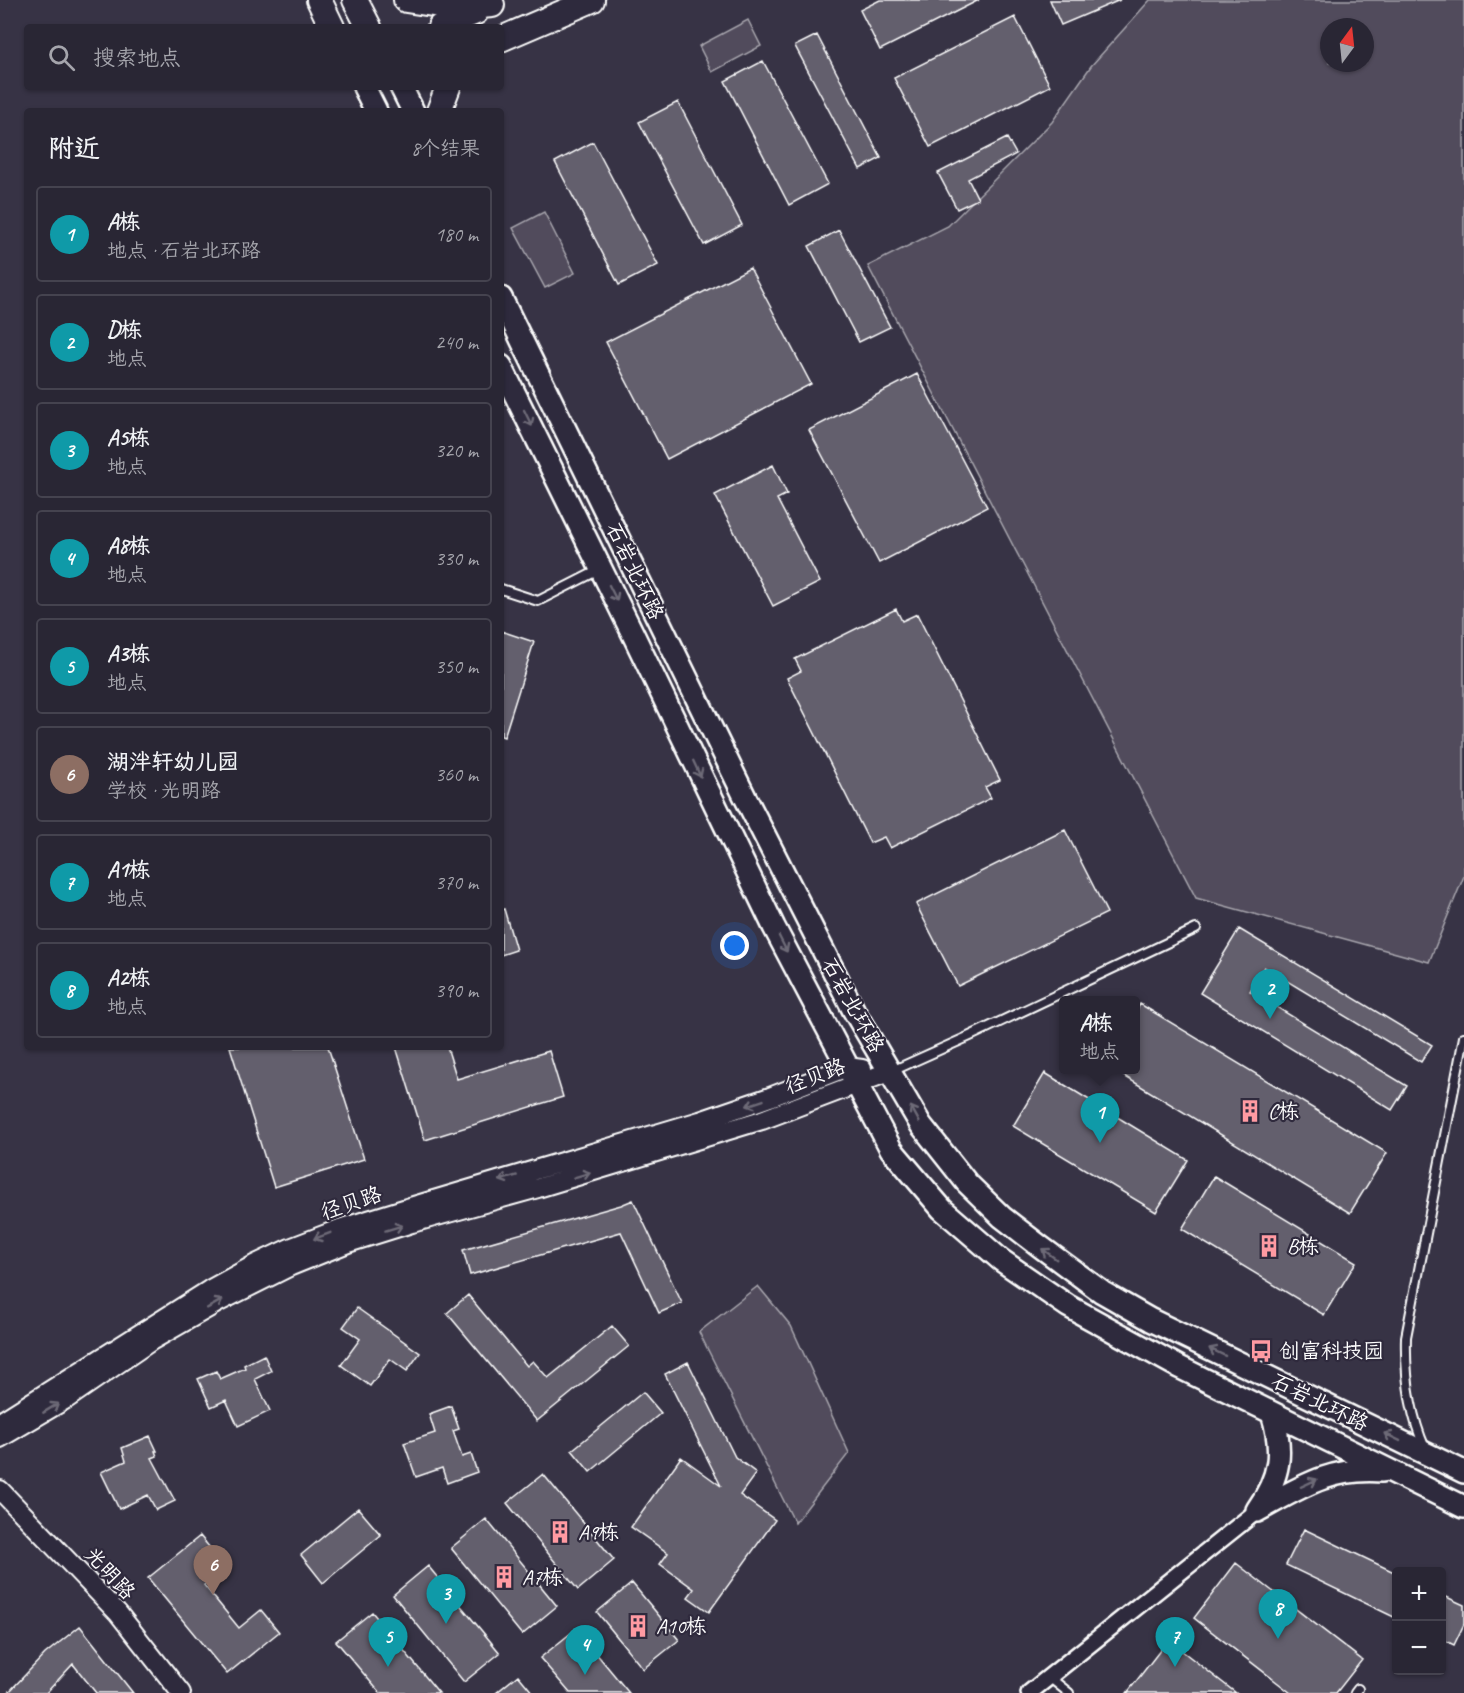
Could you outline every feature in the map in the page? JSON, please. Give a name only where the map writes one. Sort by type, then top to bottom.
[{"type":"main road","points":[[319,0],[331,24]]},
{"type":"main road","points":[[355,0],[367,24]]},
{"type":"main road","points":[[406,0],[459,8],[497,2]]},
{"type":"main road","points":[[504,38],[592,0]]},
{"type":"main road","points":[[447,24],[497,2]]},
{"type":"main road","points":[[366,90],[374,108]]},
{"type":"main road","points":[[402,90],[412,108]]},
{"type":"main road","points":[[440,108],[447,90]]},
{"type":"main road","name":"石岩北环路","points":[[504,304],[750,807],[854,1011],[921,1125],[967,1183],[1018,1229],[1102,1292],[1151,1320],[1464,1472]]},
{"type":"main road","name":"石岩北环路","points":[[504,372],[774,927],[891,1149],[942,1209],[1001,1260],[1068,1306],[1179,1367],[1464,1507]]},
{"type":"main road","points":[[1257,1511],[1269,1494],[1280,1454],[1278,1433],[1272,1413]]},
{"type":"main road","points":[[1257,1511],[1313,1480],[1330,1475],[1365,1470],[1392,1472]]},
{"type":"street","name":"径贝路","points":[[0,1422],[209,1290],[290,1248],[342,1228],[700,1121],[770,1097],[851,1076],[891,1071]]},
{"type":"street","name":"径贝路","points":[[0,1438],[68,1398],[151,1341],[219,1302],[291,1266],[348,1243],[412,1223],[538,1188],[762,1120],[851,1076]]},
{"type":"street","name":"光明路","points":[[0,1490],[118,1613],[181,1693]]},
{"type":"street","points":[[1029,1693],[1257,1511]]},
{"type":"lane","points":[[504,590],[538,601],[601,569]]},
{"type":"lane","points":[[891,1071],[1197,929]]},
{"type":"lane","points":[[1427,1454],[1409,1398],[1405,1357],[1406,1336],[1464,1037]]},
{"type":"lane","points":[[1049,1677],[1069,1693]]},
{"type":"shaded area","points":[[1150,0],[1464,0],[1464,876],[1429,962],[1196,898],[868,266],[948,226],[1052,122],[1091,66]]},
{"type":"shaded area","points":[[748,20],[761,46],[712,72],[699,46]]},
{"type":"shaded area","points":[[544,212],[575,273],[545,288],[513,228]]},
{"type":"shaded area","points":[[758,1286],[791,1326],[849,1453],[795,1523],[699,1332]]},
{"type":"building","points":[[880,0],[979,0],[880,50],[860,10]]},
{"type":"building","points":[[1050,0],[1120,0],[1061,25]]},
{"type":"building","points":[[1015,17],[1050,86],[930,147],[894,78]]},
{"type":"building","points":[[817,35],[881,158],[860,169],[795,46]]},
{"type":"building","points":[[763,61],[828,184],[789,205],[725,81]]},
{"type":"building","points":[[678,102],[742,225],[704,245],[639,122]]},
{"type":"building","points":[[1007,138],[1016,154],[968,179],[978,199],[957,209],[938,173]]},
{"type":"building","points":[[593,142],[658,265],[619,285],[555,162]]},
{"type":"building","points":[[839,230],[890,327],[859,342],[809,246]]},
{"type":"building","points":[[750,268],[811,384],[667,459],[606,342]]},
{"type":"building","points":[[917,374],[987,507],[879,563],[809,430]]},
{"type":"building","points":[[773,465],[787,494],[777,499],[820,582],[773,606],[715,495]]},
{"type":"building","points":[[896,609],[902,621],[917,614],[1000,780],[985,787],[991,798],[890,848],[884,837],[870,843],[787,678],[801,671],[795,659]]},
{"type":"building","points":[[504,632],[534,642],[504,737]]},
{"type":"building","points":[[1065,830],[1107,913],[958,986],[916,904]]},
{"type":"building","points":[[504,909],[516,950],[504,954]]},
{"type":"building","points":[[1239,929],[1432,1045],[1421,1062],[1264,967],[1250,991],[1407,1086],[1392,1110],[1200,993]]},
{"type":"building","name":"C栋","points":[[1140,1004],[1387,1153],[1350,1213],[1121,1074],[1140,1074]]},
{"type":"building","points":[[231,1050],[329,1050],[364,1159],[274,1187]]},
{"type":"building","points":[[397,1050],[448,1050],[457,1079],[549,1051],[563,1097],[425,1140]]},
{"type":"building","points":[[1045,1073],[1188,1160],[1156,1212],[1013,1126]]},
{"type":"building","name":"B栋","points":[[1214,1176],[1356,1262],[1324,1315],[1182,1229]]},
{"type":"building","points":[[633,1200],[682,1303],[659,1313],[621,1232],[470,1275],[463,1250]]},
{"type":"building","points":[[468,1295],[527,1366],[533,1361],[548,1378],[612,1326],[629,1346],[537,1421],[447,1313]]},
{"type":"building","points":[[357,1308],[420,1353],[407,1371],[390,1359],[370,1386],[341,1365],[360,1339],[343,1327]]},
{"type":"building","points":[[264,1355],[271,1371],[255,1379],[270,1411],[238,1426],[226,1400],[211,1407],[198,1379],[216,1371],[220,1379],[245,1368],[244,1365]]},
{"type":"building","points":[[688,1362],[735,1457],[756,1473],[740,1495],[775,1520],[709,1612],[688,1597],[694,1589],[660,1564],[668,1553],[631,1527],[681,1457],[721,1486],[665,1374]]},
{"type":"building","points":[[643,1392],[661,1413],[590,1472],[572,1450]]},
{"type":"building","points":[[451,1406],[459,1429],[453,1431],[462,1457],[471,1454],[477,1472],[447,1483],[442,1468],[416,1477],[404,1443],[435,1433],[429,1414]]},
{"type":"building","points":[[150,1436],[157,1451],[155,1451],[157,1456],[152,1458],[175,1501],[156,1510],[148,1495],[119,1509],[101,1472],[126,1461],[122,1448]]},
{"type":"building","name":"A9栋","points":[[543,1474],[614,1560],[578,1590],[507,1503]]},
{"type":"building","points":[[358,1508],[381,1535],[323,1583],[301,1555]]},
{"type":"building","name":"A7栋","points":[[486,1519],[557,1606],[522,1635],[451,1548]]},
{"type":"building","points":[[1304,1529],[1392,1571],[1392,1616],[1286,1565]]},
{"type":"building","points":[[200,1536],[226,1567],[204,1585],[239,1628],[261,1610],[279,1632],[227,1674],[148,1578]]},
{"type":"building","points":[[1236,1563],[1362,1660],[1336,1693],[1291,1693],[1194,1618]]},
{"type":"building","points":[[428,1566],[500,1653],[464,1682],[393,1595]]},
{"type":"building","name":"A10栋","points":[[632,1583],[679,1640],[643,1669],[597,1612]]},
{"type":"building","points":[[1446,1597],[1464,1605],[1464,1624],[1454,1645],[1446,1641]]},
{"type":"building","points":[[372,1612],[439,1693],[380,1693],[336,1641]]},
{"type":"building","points":[[80,1626],[133,1693],[96,1693],[73,1664],[46,1693],[8,1693],[45,1654]]},
{"type":"building","points":[[576,1629],[629,1693],[570,1693],[540,1658]]},
{"type":"building","points":[[1168,1640],[1236,1693],[1127,1693]]},
{"type":"building","points":[[518,1675],[533,1693],[496,1693]]},
{"type":"place","name":"D栋","points":[[1270,1019]]},
{"type":"place","name":"C栋","points":[[1250,1111]]},
{"type":"place","name":"A栋","points":[[1100,1143]]},
{"type":"place","name":"B栋","points":[[1269,1246]]},
{"type":"place","name":"创富科技园","points":[[1261,1351]]},
{"type":"place","name":"A9栋","points":[[560,1532]]},
{"type":"place","name":"A7栋","points":[[504,1577]]},
{"type":"place","name":"湖泮轩幼儿园","points":[[213,1595]]},
{"type":"place","name":"A5栋","points":[[446,1624]]},
{"type":"place","name":"A10栋","points":[[638,1626]]},
{"type":"place","name":"A2栋","points":[[1278,1639]]},
{"type":"place","name":"A3栋","points":[[388,1667]]},
{"type":"place","name":"A1栋","points":[[1175,1667]]},
{"type":"place","name":"A8栋","points":[[585,1675]]}]
